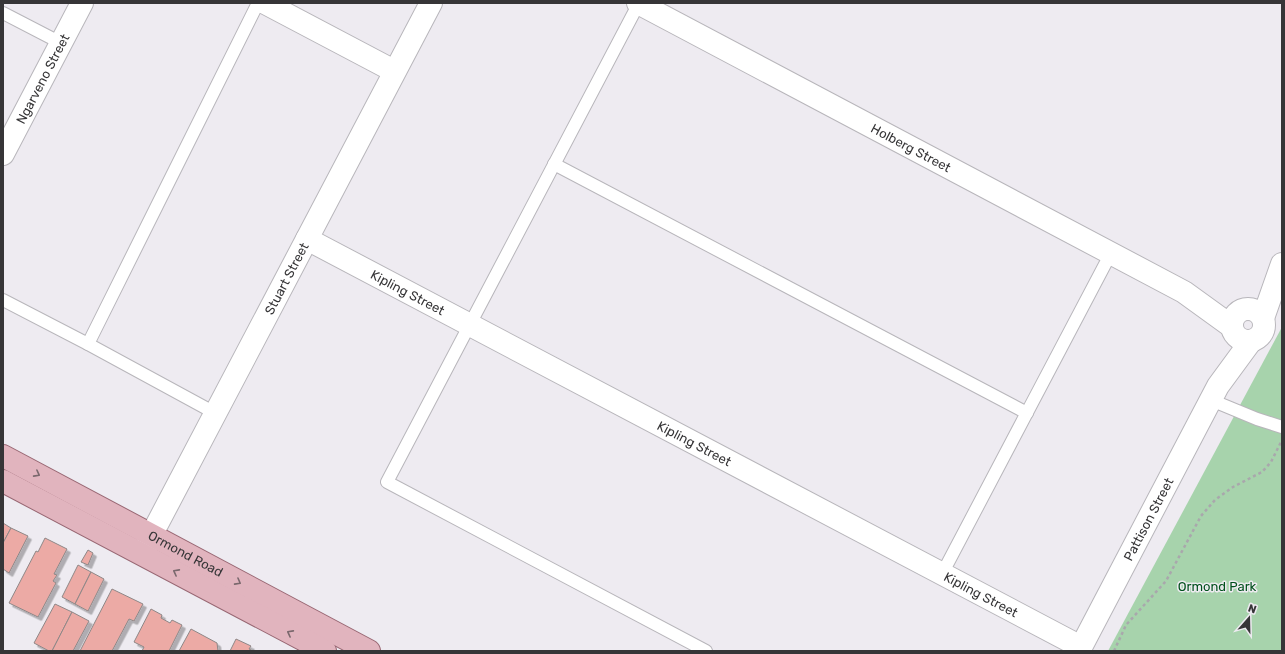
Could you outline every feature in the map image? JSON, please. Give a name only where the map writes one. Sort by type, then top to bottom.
[{"type":"main road","name":"Ormond Road","points":[[3,456],[369,651]]},
{"type":"main road","name":"Ormond Road","points":[[3,481],[325,651]]},
{"type":"street","name":"Ngarveno Street","points":[[3,154],[82,3]]},
{"type":"street","points":[[265,3],[394,71]]},
{"type":"street","name":"Stuart Street","points":[[142,554],[430,3]]},
{"type":"street","name":"Holberg Street","points":[[638,3],[1244,323]]},
{"type":"street","name":"Kipling Street","points":[[307,238],[942,574],[1080,649]]},
{"type":"street","name":"Pattison Street","points":[[1080,649],[1214,393],[1244,323],[1282,264]]},
{"type":"lane","points":[[88,344],[258,3]]},
{"type":"lane","points":[[638,3],[387,482],[706,651]]},
{"type":"lane","points":[[3,13],[61,43]]},
{"type":"lane","points":[[554,164],[1027,413]]},
{"type":"lane","points":[[942,574],[1111,253]]},
{"type":"lane","points":[[3,300],[215,413]]},
{"type":"lane","points":[[1214,393],[1257,419],[1282,427]]},
{"type":"path","points":[[1114,651],[1126,625],[1166,581],[1201,516],[1215,500],[1233,487],[1262,472],[1271,462],[1282,441]]},
{"type":"green space","name":"Ormond Park","points":[[1282,327],[1282,651],[1108,651]]},
{"type":"building","points":[[3,523],[11,528],[3,543]]},
{"type":"building","points":[[11,528],[28,536],[9,573],[3,569],[3,543]]},
{"type":"building","points":[[45,538],[67,549],[54,574],[57,575],[53,581],[56,583],[38,617],[9,603],[36,551],[38,552]]},
{"type":"building","points":[[88,550],[93,553],[88,565],[81,562]]},
{"type":"building","points":[[78,565],[91,572],[75,604],[62,597]]},
{"type":"building","points":[[91,572],[104,579],[88,611],[75,604]]},
{"type":"building","points":[[112,589],[143,604],[134,621],[129,619],[112,651],[80,651]]},
{"type":"building","points":[[55,604],[72,612],[52,651],[49,651],[34,643]]},
{"type":"building","points":[[151,609],[162,615],[161,618],[170,623],[172,620],[182,625],[169,651],[142,651],[144,647],[134,642]]},
{"type":"building","points":[[72,612],[89,621],[73,651],[52,651]]},
{"type":"building","points":[[191,629],[217,643],[218,651],[179,651]]},
{"type":"building","points":[[236,639],[251,646],[249,649],[253,651],[230,651]]}]
